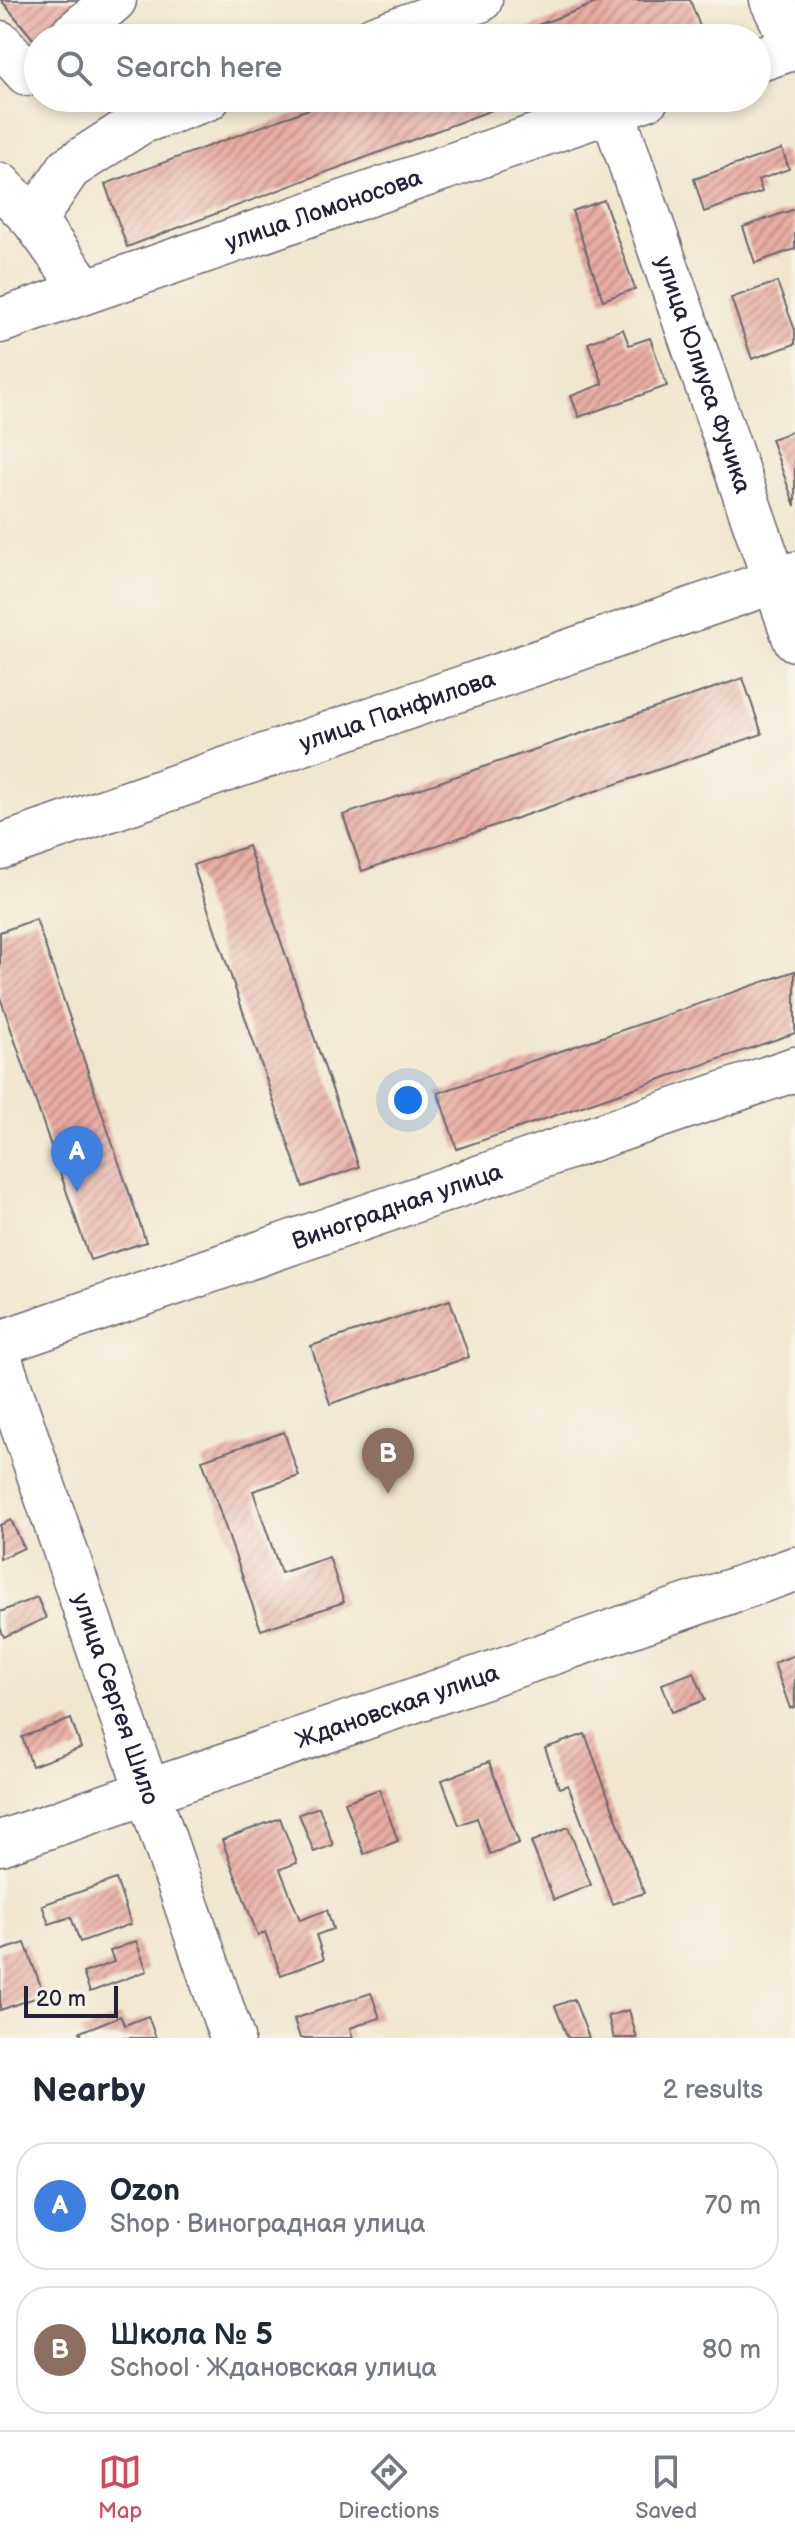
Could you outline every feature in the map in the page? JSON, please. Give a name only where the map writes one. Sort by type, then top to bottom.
[{"type":"street","points":[[86,24],[114,0]]},
{"type":"street","points":[[413,24],[480,0]]},
{"type":"street","points":[[771,55],[795,47],[772,0]]},
{"type":"street","points":[[0,43],[24,70]]},
{"type":"street","points":[[34,220],[69,168],[140,122],[168,112]]},
{"type":"street","name":"улица Ломоносова","points":[[0,321],[607,112]]},
{"type":"street","name":"улица Юлиуса Фучика","points":[[633,112],[785,577],[795,639]]},
{"type":"street","points":[[0,185],[34,220],[85,291]]},
{"type":"street","name":"улица Панфилова","points":[[0,847],[785,577]]},
{"type":"street","name":"Виноградная улица","points":[[0,1343],[795,1069]]},
{"type":"street","name":"улица Сергея Шило","points":[[0,1360],[232,2038]]},
{"type":"street","name":"Ждановская улица","points":[[0,1843],[795,1569]]},
{"type":"building","points":[[1,0],[80,0],[52,24],[24,24],[24,28]]},
{"type":"building","points":[[605,0],[690,0],[699,24],[541,24]]},
{"type":"building","points":[[301,112],[487,112],[127,247],[105,184]]},
{"type":"building","points":[[782,149],[789,169],[758,180],[762,192],[704,212],[694,179]]},
{"type":"building","points":[[604,200],[635,289],[603,300],[572,211]]},
{"type":"building","points":[[795,209],[795,249],[755,263],[743,227]]},
{"type":"building","points":[[777,282],[795,330],[795,344],[752,359],[731,298]]},
{"type":"building","points":[[623,329],[629,345],[650,338],[667,386],[579,417],[571,396],[603,384],[588,343]]},
{"type":"building","points":[[794,431],[795,434],[795,506],[771,439]]},
{"type":"building","points":[[743,678],[762,734],[362,871],[343,815]]},
{"type":"building","points":[[248,846],[359,1167],[303,1187],[193,865]]},
{"type":"building","points":[[36,919],[146,1242],[90,1260],[0,997],[0,932]]},
{"type":"building","points":[[795,971],[795,1033],[457,1149],[438,1093]]},
{"type":"building","points":[[450,1300],[469,1357],[330,1404],[311,1346]]},
{"type":"building","points":[[284,1432],[299,1476],[253,1491],[281,1573],[329,1557],[344,1602],[261,1630],[202,1460]]},
{"type":"building","points":[[11,1520],[24,1548],[0,1559],[0,1525]]},
{"type":"building","points":[[37,1597],[46,1618],[4,1637],[0,1612]]},
{"type":"building","points":[[795,1655],[795,1707],[790,1708],[774,1663]]},
{"type":"building","points":[[694,1672],[705,1700],[672,1712],[662,1684]]},
{"type":"building","points":[[71,1719],[81,1748],[32,1766],[22,1737]]},
{"type":"building","points":[[585,1734],[644,1893],[612,1904],[568,1785],[559,1788],[545,1748]]},
{"type":"building","points":[[489,1762],[519,1843],[490,1854],[477,1818],[459,1825],[442,1780]]},
{"type":"building","points":[[379,1789],[398,1841],[364,1854],[345,1802]]},
{"type":"building","points":[[319,1807],[333,1845],[314,1852],[299,1814]]},
{"type":"building","points":[[280,1818],[297,1863],[280,1869],[300,1920],[327,1910],[333,1929],[316,1935],[324,1959],[281,1975],[265,1932],[258,1936],[222,1840]]},
{"type":"building","points":[[568,1827],[591,1885],[554,1900],[531,1842]]},
{"type":"building","points":[[116,1879],[131,1924],[80,1942],[71,1917],[49,1924],[42,1905]]},
{"type":"building","points":[[136,1941],[147,1971],[90,1992],[83,1973],[114,1962],[110,1951]]},
{"type":"building","points":[[25,1943],[44,1995],[0,2010],[0,1951]]},
{"type":"building","points":[[371,1993],[380,2018],[350,2028],[353,2038],[300,2038],[294,2019]]},
{"type":"building","points":[[574,1999],[589,2038],[568,2038],[555,2006]]},
{"type":"building","points":[[629,2010],[637,2038],[614,2038],[608,2016]]},
{"type":"building","points":[[120,2016],[125,2025],[148,2016],[156,2038],[83,2038],[80,2032]]},
{"type":"place","name":"Ozon","points":[[77,1192]]},
{"type":"place","name":"Школа № 5","points":[[388,1494]]}]
